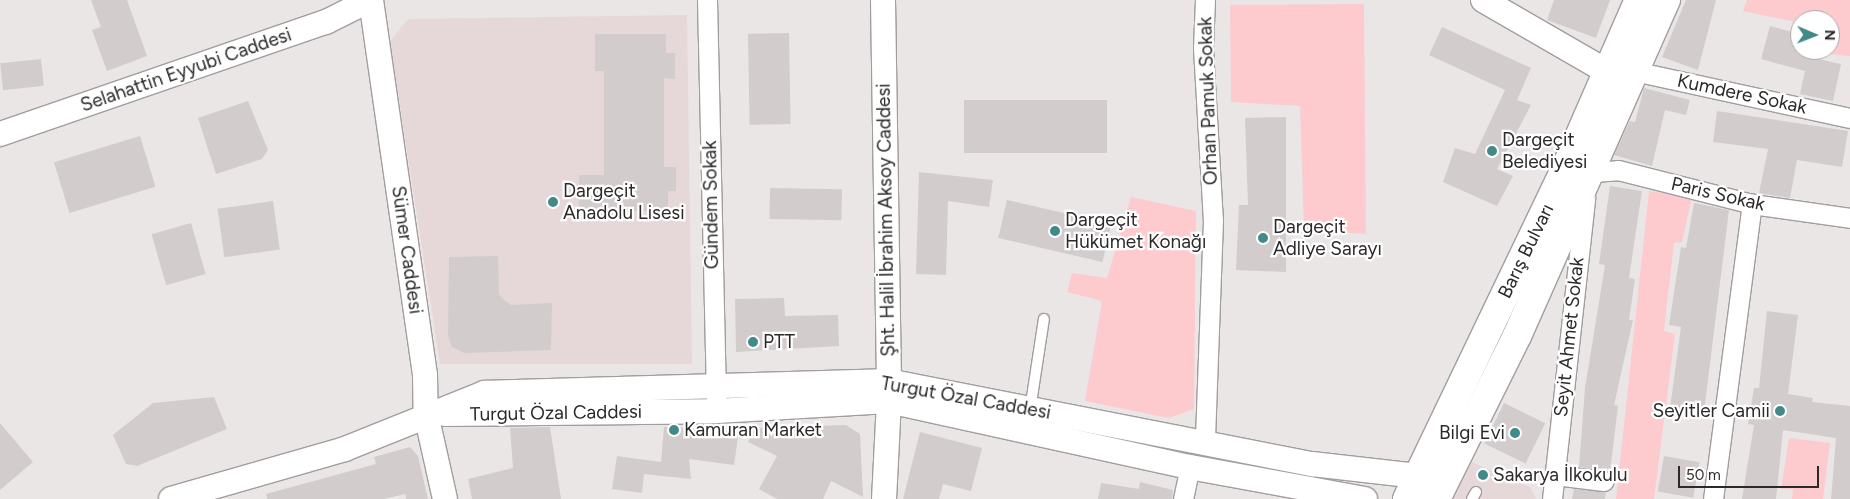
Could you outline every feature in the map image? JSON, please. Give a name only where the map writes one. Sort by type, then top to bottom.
[{"type":"main road","name":"Barış Bulvarı","points":[[1439,492],[1517,336],[1576,172],[1606,71],[1639,0]]},
{"type":"main road","name":"Barış Bulvarı","points":[[1412,487],[1576,172],[1634,71],[1666,0]]},
{"type":"street","name":"Selahattin Eyyubi Caddesi","points":[[0,134],[326,22],[370,0]]},
{"type":"street","name":"Sümer Caddesi","points":[[370,0],[425,375],[426,414],[445,499]]},
{"type":"street","name":"Gündem Sokak","points":[[706,0],[716,410]]},
{"type":"street","name":"Şht. Halil İbrahim Aksoy Caddesi","points":[[883,0],[888,391],[884,499]]},
{"type":"street","name":"Orhan Pamuk Sokak","points":[[1205,0],[1203,48],[1213,220],[1205,443]]},
{"type":"street","points":[[1483,0],[1606,71],[1634,71]]},
{"type":"street","name":"Kumdere Sokak","points":[[1634,71],[1850,118]]},
{"type":"street","name":"Paris Sokak","points":[[1576,172],[1618,170],[1752,204],[1850,218]]},
{"type":"street","name":"Seyit Ahmet Sokak","points":[[1552,499],[1576,172]]},
{"type":"street","points":[[1713,499],[1752,204]]},
{"type":"street","name":"Turgut Özal Caddesi","points":[[171,499],[345,449],[426,414],[484,393],[715,387],[888,391],[1029,420],[1205,443],[1439,492]]},
{"type":"street","name":"Turgut Özal Caddesi","points":[[426,414],[716,410],[888,391]]},
{"type":"street","name":"Turgut Özal Caddesi","points":[[1029,420],[1190,467],[1365,499]]},
{"type":"street","points":[[1184,499],[1190,467]]},
{"type":"street","points":[[1555,475],[1604,481]]},
{"type":"lane","points":[[1029,420],[1044,319]]},
{"type":"shaded area","points":[[1747,0],[1850,0],[1850,56],[1840,55],[1840,10],[1790,10],[1790,21],[1743,11]]},
{"type":"shaded area","points":[[1364,4],[1366,234],[1304,230],[1300,106],[1231,102],[1230,5]]},
{"type":"shaded area","name":"Dargeçit Anadolu Lisesi","points":[[687,15],[692,364],[440,364],[390,41],[408,19]]},
{"type":"shaded area","points":[[1649,191],[1692,197],[1682,242],[1674,243],[1664,331],[1675,334],[1654,499],[1616,499]]},
{"type":"shaded area","points":[[1131,197],[1196,211],[1194,409],[1169,418],[1085,401],[1102,301],[1067,292],[1072,273],[1107,278]]},
{"type":"shaded area","points":[[1789,438],[1830,443],[1823,499],[1792,499],[1793,489],[1781,489]]},
{"type":"shaded area","name":"Sakarya İlkokulu","points":[[1472,462],[1530,487],[1536,499],[1452,499]]},
{"type":"building","points":[[91,0],[127,0],[147,56],[107,71],[92,30],[101,27]]},
{"type":"building","points":[[1554,0],[1610,0],[1596,38],[1547,20]]},
{"type":"building","points":[[1686,0],[1716,0],[1698,70],[1662,57]]},
{"type":"building","points":[[1770,26],[1790,31],[1790,60],[1823,60],[1841,64],[1833,101],[1800,94],[1805,71],[1761,59]]},
{"type":"building","points":[[1442,27],[1531,68],[1517,100],[1531,105],[1497,169],[1513,176],[1497,206],[1443,182],[1455,148],[1475,154],[1505,90],[1429,55]]},
{"type":"building","points":[[789,33],[791,124],[750,125],[748,34]]},
{"type":"building","points":[[595,34],[666,34],[666,53],[675,53],[675,79],[664,78],[664,167],[676,167],[676,191],[668,191],[668,211],[579,211],[579,175],[604,175],[604,71],[595,71]]},
{"type":"building","points":[[41,59],[44,86],[3,90],[0,63]]},
{"type":"building","points":[[1644,88],[1690,100],[1686,115],[1665,110],[1652,166],[1614,155],[1630,121],[1635,122]]},
{"type":"building","points":[[964,100],[1107,100],[1107,153],[964,153]]},
{"type":"building","points":[[248,101],[268,150],[262,159],[216,174],[198,118]]},
{"type":"building","points":[[1717,111],[1848,131],[1842,167],[1797,160],[1790,198],[1759,193],[1768,149],[1713,142]]},
{"type":"building","points":[[1286,117],[1286,272],[1236,270],[1239,205],[1248,205],[1245,118]]},
{"type":"building","points":[[140,136],[155,187],[69,213],[54,162]]},
{"type":"building","points":[[919,172],[993,180],[989,207],[948,201],[946,275],[916,274]]},
{"type":"building","points":[[1610,186],[1642,191],[1629,278],[1635,279],[1629,320],[1633,320],[1614,405],[1618,406],[1610,472],[1579,467],[1585,388],[1605,265],[1599,264]]},
{"type":"building","points":[[770,188],[842,189],[841,220],[769,219]]},
{"type":"building","name":"Dargeçit Hükümet Konağı","points":[[1007,200],[1111,224],[1102,262],[998,238]]},
{"type":"building","points":[[273,201],[280,250],[224,257],[218,209]]},
{"type":"building","points":[[1694,203],[1729,210],[1704,412],[1670,408],[1681,327],[1669,325],[1681,247],[1686,248]]},
{"type":"building","points":[[191,223],[206,274],[166,285],[152,234]]},
{"type":"building","points":[[498,256],[499,294],[504,300],[511,305],[552,303],[551,350],[464,353],[452,347],[448,336],[449,257]]},
{"type":"building","points":[[784,298],[785,316],[838,315],[839,346],[736,352],[735,299]]},
{"type":"building","points":[[1767,311],[1798,315],[1788,394],[1813,398],[1812,402],[1850,406],[1850,499],[1831,499],[1836,438],[1783,430],[1776,499],[1742,499],[1754,425],[1748,424],[1754,388],[1759,388]]},
{"type":"building","points":[[214,397],[227,429],[137,466],[126,464],[113,435],[153,403]]},
{"type":"building","name":"Bilgi Evi","points":[[1504,403],[1545,423],[1526,464],[1484,443]]},
{"type":"building","points":[[0,423],[33,462],[0,490]]},
{"type":"building","points":[[846,425],[860,434],[863,497],[831,481],[823,499],[777,499],[759,489],[777,456],[748,442],[754,428]]},
{"type":"building","points":[[550,427],[561,499],[472,499],[468,479],[513,468],[510,428]]},
{"type":"building","points":[[664,427],[739,430],[734,465],[689,459],[691,479],[644,474],[642,493],[612,489],[617,456],[661,462]]},
{"type":"building","points":[[920,432],[982,448],[971,491],[943,484],[939,499],[903,499]]},
{"type":"building","points":[[410,447],[418,456],[428,499],[406,499],[405,494],[384,499],[267,499],[266,494],[376,464],[374,457]]},
{"type":"building","points":[[1664,456],[1699,462],[1693,498],[1658,491]]},
{"type":"building","points":[[1140,482],[1173,490],[1172,499],[1098,499],[1101,483],[1139,489]]},
{"type":"building","points":[[1574,489],[1606,492],[1605,499],[1572,499]]},
{"type":"place","name":"Dargeçit Belediyesi","points":[[1492,151]]},
{"type":"place","name":"Dargeçit Anadolu Lisesi","points":[[553,202]]},
{"type":"place","name":"Dargeçit Hükümet Konağı","points":[[1055,231]]},
{"type":"place","name":"Dargeçit Adliye Sarayı","points":[[1263,238]]},
{"type":"place","name":"PTT","points":[[753,342]]},
{"type":"place","name":"Seyitler Camii","points":[[1780,411]]},
{"type":"place","name":"Kamuran Market","points":[[674,430]]},
{"type":"place","name":"Bilgi Evi","points":[[1515,433]]},
{"type":"place","name":"Sakarya İlkokulu","points":[[1483,475]]}]
